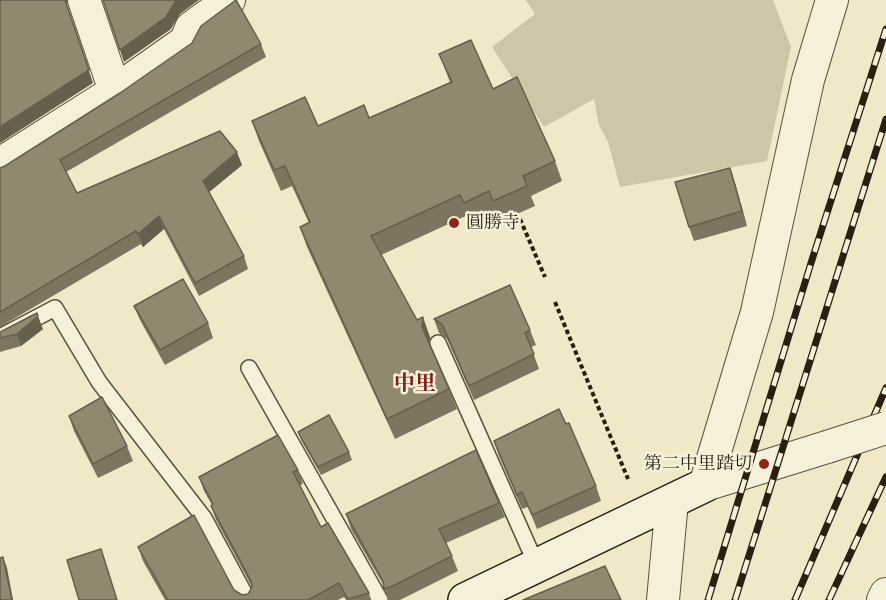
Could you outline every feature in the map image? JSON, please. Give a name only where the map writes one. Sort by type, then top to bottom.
[{"type":"street","points":[[84,0],[116,91]]},
{"type":"street","points":[[0,164],[116,91],[186,41],[191,28],[229,0]]},
{"type":"street","points":[[705,485],[755,319],[808,80],[832,0]]},
{"type":"street","points":[[465,600],[705,485],[886,428]]},
{"type":"street","points":[[657,508],[663,600]]},
{"type":"street","points":[[883,600],[886,594]]},
{"type":"lane","points":[[0,337],[54,308],[99,382],[204,518],[248,600]]},
{"type":"lane","points":[[438,343],[537,566]]},
{"type":"lane","points":[[249,368],[380,600]]},
{"type":"path","points":[[520,219],[545,277]]},
{"type":"path","points":[[555,303],[657,508]]},
{"type":"shaded area","points":[[526,0],[773,0],[791,47],[767,161],[620,187],[608,142],[599,125],[594,99],[544,127],[492,47],[535,14]]},
{"type":"building","points":[[0,0],[65,0],[89,70],[0,127]]},
{"type":"building","points":[[103,0],[176,0],[166,17],[120,50]]},
{"type":"building","points":[[236,0],[261,44],[60,160],[77,193],[220,131],[237,152],[203,181],[244,256],[195,283],[159,216],[138,234],[136,231],[0,312],[0,168],[120,93],[192,43],[201,26]]},
{"type":"building","points":[[471,40],[493,89],[517,77],[555,161],[523,176],[527,186],[493,201],[489,191],[464,203],[460,195],[371,236],[417,320],[423,317],[422,327],[449,389],[387,419],[300,227],[310,222],[285,166],[274,170],[252,121],[305,97],[318,126],[364,105],[369,118],[452,82],[439,54]]},
{"type":"building","points":[[730,168],[742,211],[689,227],[675,182]]},
{"type":"building","points":[[183,279],[208,323],[160,350],[134,306]]},
{"type":"building","points":[[510,285],[530,330],[525,333],[534,354],[469,386],[442,324],[434,319]]},
{"type":"building","points":[[37,313],[38,316],[17,334],[0,338],[0,332]]},
{"type":"building","points":[[102,397],[127,446],[93,464],[69,416]]},
{"type":"building","points":[[559,409],[566,424],[569,423],[596,486],[532,515],[522,492],[517,495],[494,441]]},
{"type":"building","points":[[329,415],[349,452],[318,467],[298,432]]},
{"type":"building","points":[[278,435],[298,470],[293,472],[321,527],[328,523],[369,593],[348,599],[339,583],[308,600],[168,600],[138,547],[194,515],[234,590],[242,595],[248,594],[252,587],[251,581],[211,506],[213,504],[199,477]]},
{"type":"building","points":[[476,450],[499,503],[439,529],[452,556],[384,589],[383,581],[346,514]]},
{"type":"building","points":[[101,549],[117,600],[79,600],[67,560]]},
{"type":"building","points":[[3,557],[12,600],[0,600],[0,558]]},
{"type":"building","points":[[605,566],[621,600],[523,600]]},
{"type":"railway","points":[[708,600],[811,263],[886,29]]},
{"type":"railway","points":[[735,600],[886,119]]},
{"type":"railway","points":[[795,600],[886,388]]},
{"type":"railway","points":[[829,600],[886,477]]},
{"type":"place","name":"圓勝寺","points":[[454,223]]},
{"type":"place","name":"第二中里踏切","points":[[764,464]]},
{"type":"district","name":"中里","points":[[415,384]]}]
